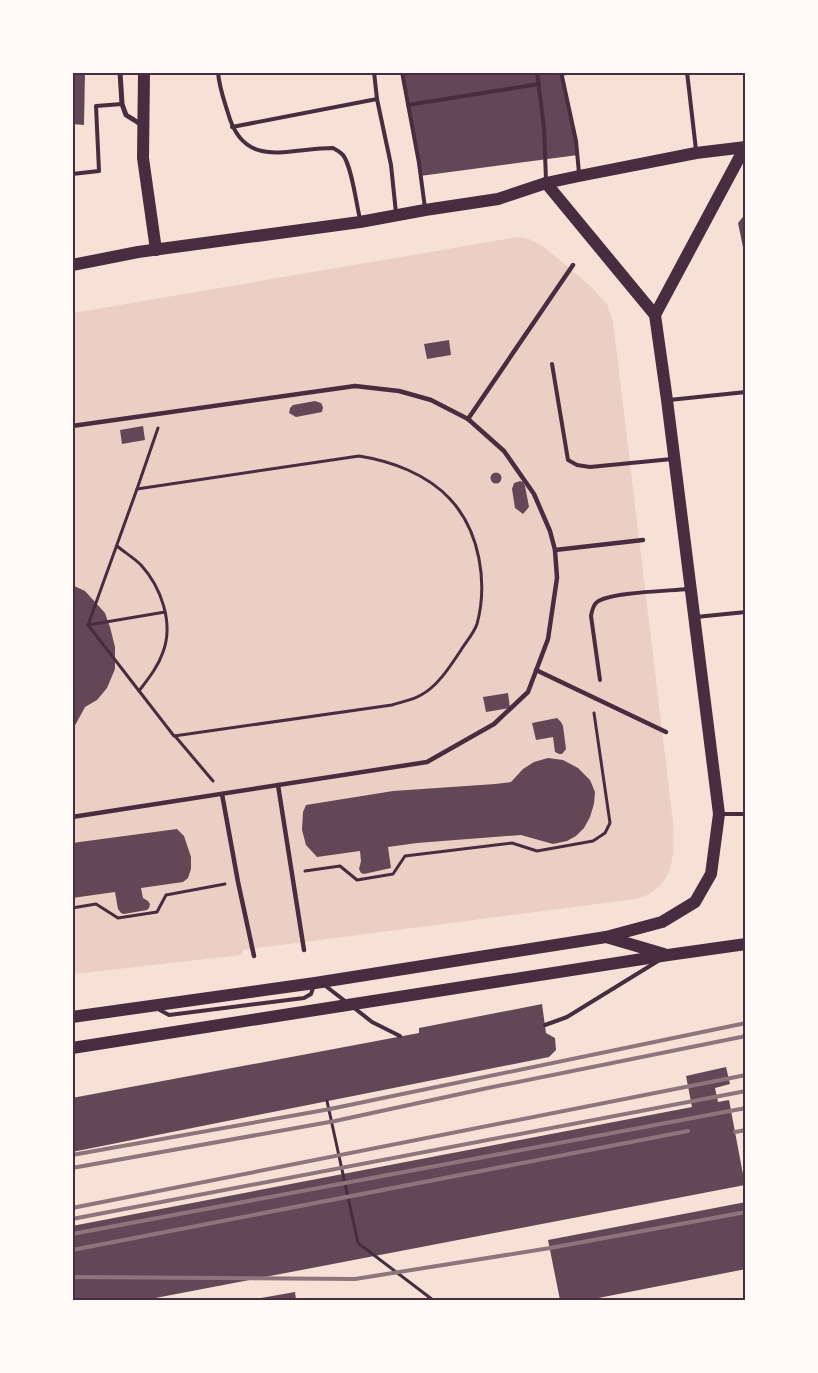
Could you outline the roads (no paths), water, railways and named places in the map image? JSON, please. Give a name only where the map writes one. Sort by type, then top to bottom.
[{"type":"main road","points":[[144,72],[144,175],[156,250]]},
{"type":"main road","points":[[72,265],[156,250],[360,222],[498,199],[546,183],[579,176],[696,153],[745,147]]},
{"type":"main road","points":[[655,315],[745,147]]},
{"type":"main road","points":[[72,1016],[318,982],[606,937],[662,922],[694,902],[711,874],[720,814],[655,315],[546,183]]},
{"type":"main road","points":[[606,937],[668,955]]},
{"type":"main road","points":[[72,1048],[746,944]]},
{"type":"street","points":[[120,72],[122,104],[126,115],[143,126]]},
{"type":"street","points":[[468,419],[573,265]]},
{"type":"street","points":[[72,426],[355,386],[399,391],[431,400],[468,419],[504,451],[534,494],[550,531],[555,550],[557,578],[548,639],[528,692],[494,724],[427,762],[72,818]]},
{"type":"street","points":[[555,550],[643,540]]},
{"type":"street","points":[[536,670],[666,732]]},
{"type":"street","points":[[278,785],[304,950]]},
{"type":"street","points":[[223,794],[238,882],[254,956]]},
{"type":"lane","points":[[218,72],[232,127],[242,142],[253,150],[268,153],[333,148],[342,153],[350,172],[360,222]]},
{"type":"lane","points":[[374,72],[377,99],[391,165],[396,216]]},
{"type":"lane","points":[[402,72],[419,163],[425,210]]},
{"type":"lane","points":[[536,72],[544,128],[546,183]]},
{"type":"lane","points":[[571,72],[561,73],[576,141],[579,176]]},
{"type":"lane","points":[[687,72],[696,153]]},
{"type":"lane","points":[[408,105],[539,84]]},
{"type":"lane","points":[[232,127],[377,99]]},
{"type":"lane","points":[[72,174],[99,171],[96,106],[122,104]]},
{"type":"lane","points":[[552,364],[568,460],[577,465],[590,467],[675,458]]},
{"type":"lane","points":[[667,400],[746,392]]},
{"type":"lane","points":[[600,680],[592,616],[593,607],[597,602],[604,598],[691,588]]},
{"type":"lane","points":[[695,617],[746,612]]},
{"type":"lane","points":[[720,814],[746,814]]},
{"type":"lane","points":[[544,1025],[567,1017],[668,955]]},
{"type":"lane","points":[[318,982],[372,1022],[400,1036]]},
{"type":"railway","points":[[72,1155],[330,1109],[746,1023]]},
{"type":"railway","points":[[72,1168],[335,1121],[746,1036]]},
{"type":"railway","points":[[72,1208],[746,1075]]},
{"type":"railway","points":[[72,1219],[746,1091]]},
{"type":"railway","points":[[72,1234],[746,1108]]},
{"type":"railway","points":[[735,1132],[746,1130]]},
{"type":"railway","points":[[72,1250],[688,1131]]},
{"type":"railway","points":[[72,1277],[355,1279],[550,1248],[746,1212]]}]
